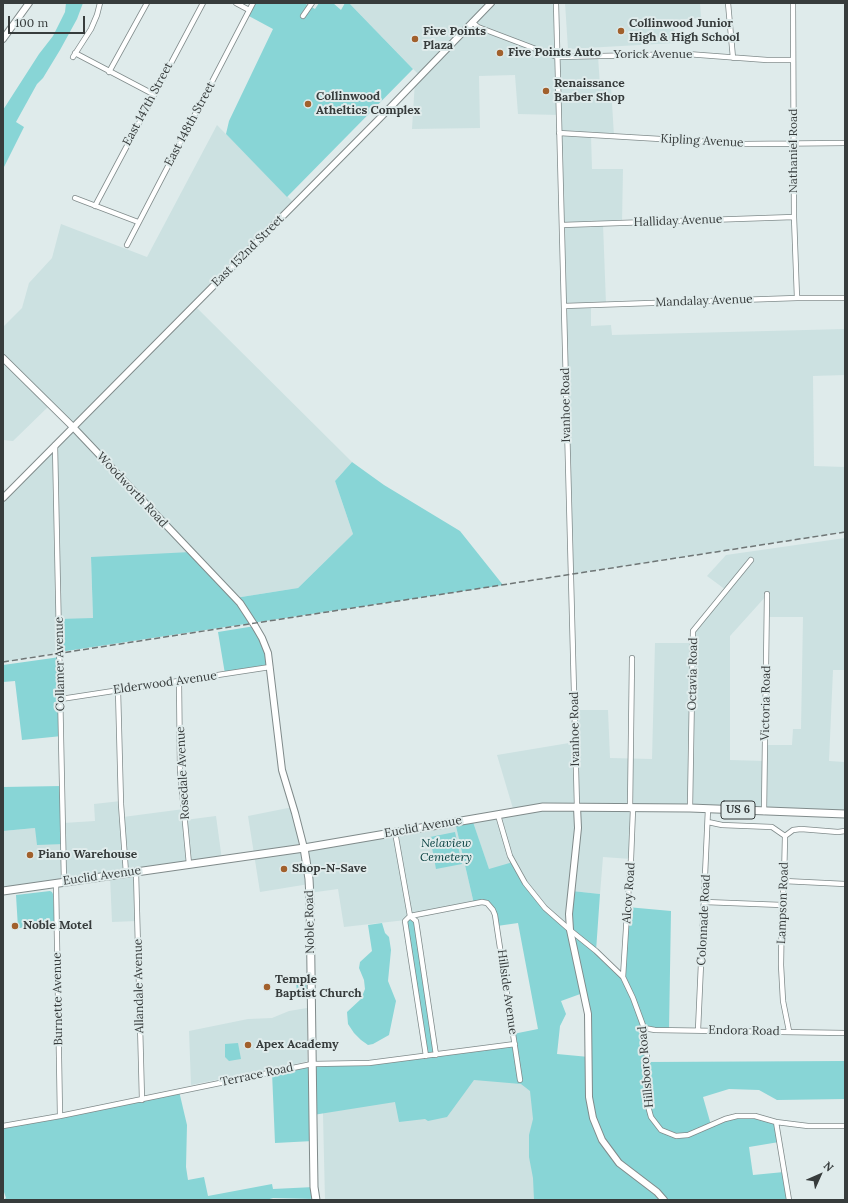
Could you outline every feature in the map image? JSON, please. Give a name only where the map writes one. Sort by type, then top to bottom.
[{"type":"main road","name":"Euclid Avenue","points":[[3,891],[304,848],[544,807],[632,809],[690,808],[845,814]]},
{"type":"main road","name":"Noble Road","points":[[304,848],[309,879],[310,898],[314,1187],[316,1200]]},
{"type":"street","points":[[3,39],[30,3]]},
{"type":"street","points":[[100,3],[91,29],[74,55],[153,94]]},
{"type":"street","points":[[109,72],[147,3]]},
{"type":"street","name":"East 147th Street","points":[[95,206],[153,94],[203,3]]},
{"type":"street","points":[[236,3],[249,10]]},
{"type":"street","name":"East 148th Street","points":[[127,245],[253,3]]},
{"type":"street","points":[[303,16],[312,3]]},
{"type":"street","name":"East 152nd Street","points":[[3,498],[376,122],[491,3]]},
{"type":"street","name":"Ivanhoe Road","points":[[556,3],[577,807]]},
{"type":"street","points":[[728,3],[733,58]]},
{"type":"street","name":"Nathaniel Road","points":[[792,3],[794,217],[797,298]]},
{"type":"street","name":"Yorick Avenue","points":[[472,22],[478,27],[557,57],[687,54],[768,60],[793,60]]},
{"type":"street","name":"Kipling Avenue","points":[[559,133],[746,144],[845,144]]},
{"type":"street","points":[[75,198],[138,222]]},
{"type":"street","name":"Halliday Avenue","points":[[562,225],[794,217]]},
{"type":"street","name":"Mandalay Avenue","points":[[564,306],[797,298],[845,298]]},
{"type":"street","name":"Woodworth Road","points":[[3,358],[73,427],[240,603],[255,626]]},
{"type":"street","name":"Collamer Avenue","points":[[55,445],[64,882]]},
{"type":"street","name":"Octavia Road","points":[[690,808],[693,631],[751,560]]},
{"type":"street","name":"Victoria Road","points":[[764,812],[767,594]]},
{"type":"street","name":"Noble Road","points":[[255,626],[265,646],[270,667],[282,770],[304,848]]},
{"type":"street","name":"Alcoy Road","points":[[623,977],[631,859],[632,658]]},
{"type":"street","name":"Elderwood Avenue","points":[[61,698],[270,667]]},
{"type":"street","name":"Rosedale Avenue","points":[[179,681],[180,770],[189,864]]},
{"type":"street","points":[[118,690],[126,873]]},
{"type":"street","points":[[577,807],[578,828],[569,914],[570,930],[588,1014],[589,1097],[593,1118],[602,1140],[619,1163],[664,1200]]},
{"type":"street","name":"Colonnade Road","points":[[698,1030],[705,902],[708,809]]},
{"type":"street","name":"Hillsboro Road","points":[[498,815],[510,856],[525,883],[545,908],[596,951],[623,977],[633,998],[644,1028],[647,1058],[648,1106],[651,1117],[661,1130],[676,1136],[688,1135],[725,1119],[737,1116],[755,1116],[776,1122],[823,1127],[845,1126]]},
{"type":"street","points":[[708,822],[722,825],[772,827],[785,836],[793,830],[801,829],[838,832],[845,831]]},
{"type":"street","points":[[395,832],[410,916],[416,921],[436,1055]]},
{"type":"street","name":"Lampson Road","points":[[785,836],[782,905],[782,973],[783,1001],[789,1031]]},
{"type":"street","name":"Allandale Avenue","points":[[136,872],[142,1100]]},
{"type":"street","points":[[784,881],[845,884]]},
{"type":"street","name":"Burnette Avenue","points":[[56,883],[60,1116]]},
{"type":"street","name":"Hillside Avenue","points":[[410,916],[482,902],[491,906],[495,915],[520,1080]]},
{"type":"street","points":[[705,902],[782,905]]},
{"type":"street","points":[[410,916],[405,921],[426,1056]]},
{"type":"street","points":[[414,981],[424,979]]},
{"type":"street","name":"Endora Road","points":[[644,1028],[655,1030],[845,1032]]},
{"type":"street","name":"Terrace Road","points":[[3,1126],[142,1100],[312,1064],[369,1063],[514,1044]]},
{"type":"street","points":[[776,1122],[789,1200]]},
{"type":"shaded area","points":[[349,3],[556,3],[557,57],[598,56],[600,86],[611,86],[614,136],[591,135],[592,169],[623,169],[622,223],[603,224],[606,304],[591,305],[591,326],[611,325],[612,335],[845,329],[845,375],[813,376],[814,466],[845,467],[845,532],[571,574],[559,115],[518,114],[515,75],[479,76],[480,128],[412,129],[415,81],[420,76]]},
{"type":"shaded area","name":"Collinwood Junior High & High School","points":[[565,3],[700,3],[701,18],[674,20],[675,43],[568,49]]},
{"type":"shaded area","points":[[217,125],[295,204],[194,305],[352,462],[335,481],[353,534],[298,588],[235,598],[91,557],[93,618],[60,652],[3,662],[3,498],[73,427],[50,405],[13,441],[3,440],[3,327],[22,308],[29,283],[52,258],[61,224],[147,257]]},
{"type":"shaded area","points":[[845,538],[845,670],[833,670],[829,761],[845,762],[845,814],[633,809],[631,859],[603,857],[600,894],[572,891],[570,930],[489,870],[472,819],[514,812],[497,755],[575,742],[574,710],[608,710],[610,758],[652,759],[655,643],[693,643],[693,631],[726,590],[707,576],[726,555]],"holes":[[[767,595],[767,617],[803,617],[801,729],[793,729],[792,745],[766,745],[765,761],[730,760],[730,636]]]},
{"type":"shaded area","points":[[121,801],[123,817],[184,809],[185,820],[216,816],[222,860],[136,872],[137,921],[112,922],[110,876],[3,891],[3,831],[35,828],[63,823],[95,821],[94,804]]},
{"type":"shaded area","points":[[293,807],[304,848],[455,822],[474,904],[410,916],[406,920],[344,927],[338,889],[309,893],[309,884],[260,892],[248,816]]},
{"type":"shaded area","name":"Apex Academy","points":[[307,1008],[307,1060],[305,1062],[191,1085],[189,1031],[248,1019],[272,1018],[289,1011]]},
{"type":"shaded area","points":[[508,1052],[556,1084],[624,1200],[325,1200],[322,1072]]},
{"type":"green space","points":[[66,3],[83,3],[77,19],[60,50],[43,78],[37,84],[16,122],[24,127],[3,169],[3,110],[39,54],[53,36],[65,12]]},
{"type":"green space","name":"Collinwood Atheltics Complex","points":[[253,3],[304,3],[315,9],[319,3],[333,3],[341,10],[345,3],[349,3],[413,69],[287,197],[226,134],[229,121],[273,29],[247,15]]},
{"type":"green space","points":[[352,462],[384,485],[460,531],[503,585],[60,652],[59,619],[93,618],[91,557],[191,552],[235,598],[298,588],[353,534],[335,481]]},
{"type":"green space","points":[[255,626],[270,667],[225,674],[218,632]]},
{"type":"green space","points":[[60,657],[62,736],[22,740],[15,681],[3,682],[3,665]]},
{"type":"green space","points":[[62,786],[64,844],[37,845],[35,828],[3,831],[3,787]]},
{"type":"green space","points":[[472,819],[489,869],[513,862],[525,883],[545,908],[569,930],[572,891],[600,894],[596,951],[623,976],[627,907],[671,911],[669,1030],[644,1028],[647,1062],[845,1061],[845,1099],[777,1100],[759,1090],[729,1089],[703,1097],[711,1125],[725,1119],[755,1116],[776,1122],[779,1142],[749,1147],[753,1175],[784,1172],[789,1200],[534,1200],[533,1178],[529,1157],[529,1135],[533,1119],[530,1091],[521,1084],[474,1080],[447,1117],[428,1121],[425,1119],[399,1122],[395,1102],[313,1115],[313,1141],[275,1143],[272,1072],[312,1064],[369,1063],[426,1056],[405,921],[410,916],[416,921],[436,1055],[514,1044],[513,1034],[538,1029],[518,923],[497,926],[495,915],[487,903],[474,904],[455,822]],"holes":[[[583,993],[589,1057],[557,1054],[560,1026],[566,1014],[561,1001]]]},
{"type":"green space","name":"Nelaview Cemetery","points":[[455,832],[462,864],[436,869],[430,837]]},
{"type":"green space","points":[[50,891],[53,894],[55,927],[18,928],[16,895]]},
{"type":"green space","points":[[382,923],[385,933],[389,937],[391,950],[388,981],[396,1001],[389,1035],[373,1044],[368,1045],[354,1033],[348,1024],[347,1012],[361,999],[365,989],[364,980],[359,968],[360,962],[372,951],[368,925]]},
{"type":"green space","points":[[299,978],[306,979],[307,994],[300,995],[297,992],[296,982]]},
{"type":"green space","points":[[238,1043],[241,1059],[229,1061],[225,1057],[225,1044]]},
{"type":"green space","points":[[179,1091],[187,1125],[186,1167],[188,1180],[204,1177],[208,1196],[272,1184],[273,1189],[314,1187],[315,1199],[3,1200],[6,1198],[3,1189],[3,1126]]},
{"type":"railway","points":[[3,662],[845,532]]},
{"type":"place","name":"Collinwood Junior High & High School","points":[[621,31]]},
{"type":"place","name":"Five Points Plaza","points":[[415,39]]},
{"type":"place","name":"Five Points Auto","points":[[500,53]]},
{"type":"place","name":"Renaissance Barber Shop","points":[[546,91]]},
{"type":"place","name":"Collinwood Atheltics Complex","points":[[308,104]]},
{"type":"place","name":"Piano Warehouse","points":[[30,855]]},
{"type":"place","name":"Shop-N-Save","points":[[284,869]]},
{"type":"place","name":"Noble Motel","points":[[15,926]]},
{"type":"place","name":"Temple Baptist Church","points":[[267,987]]},
{"type":"place","name":"Apex Academy","points":[[248,1045]]}]
